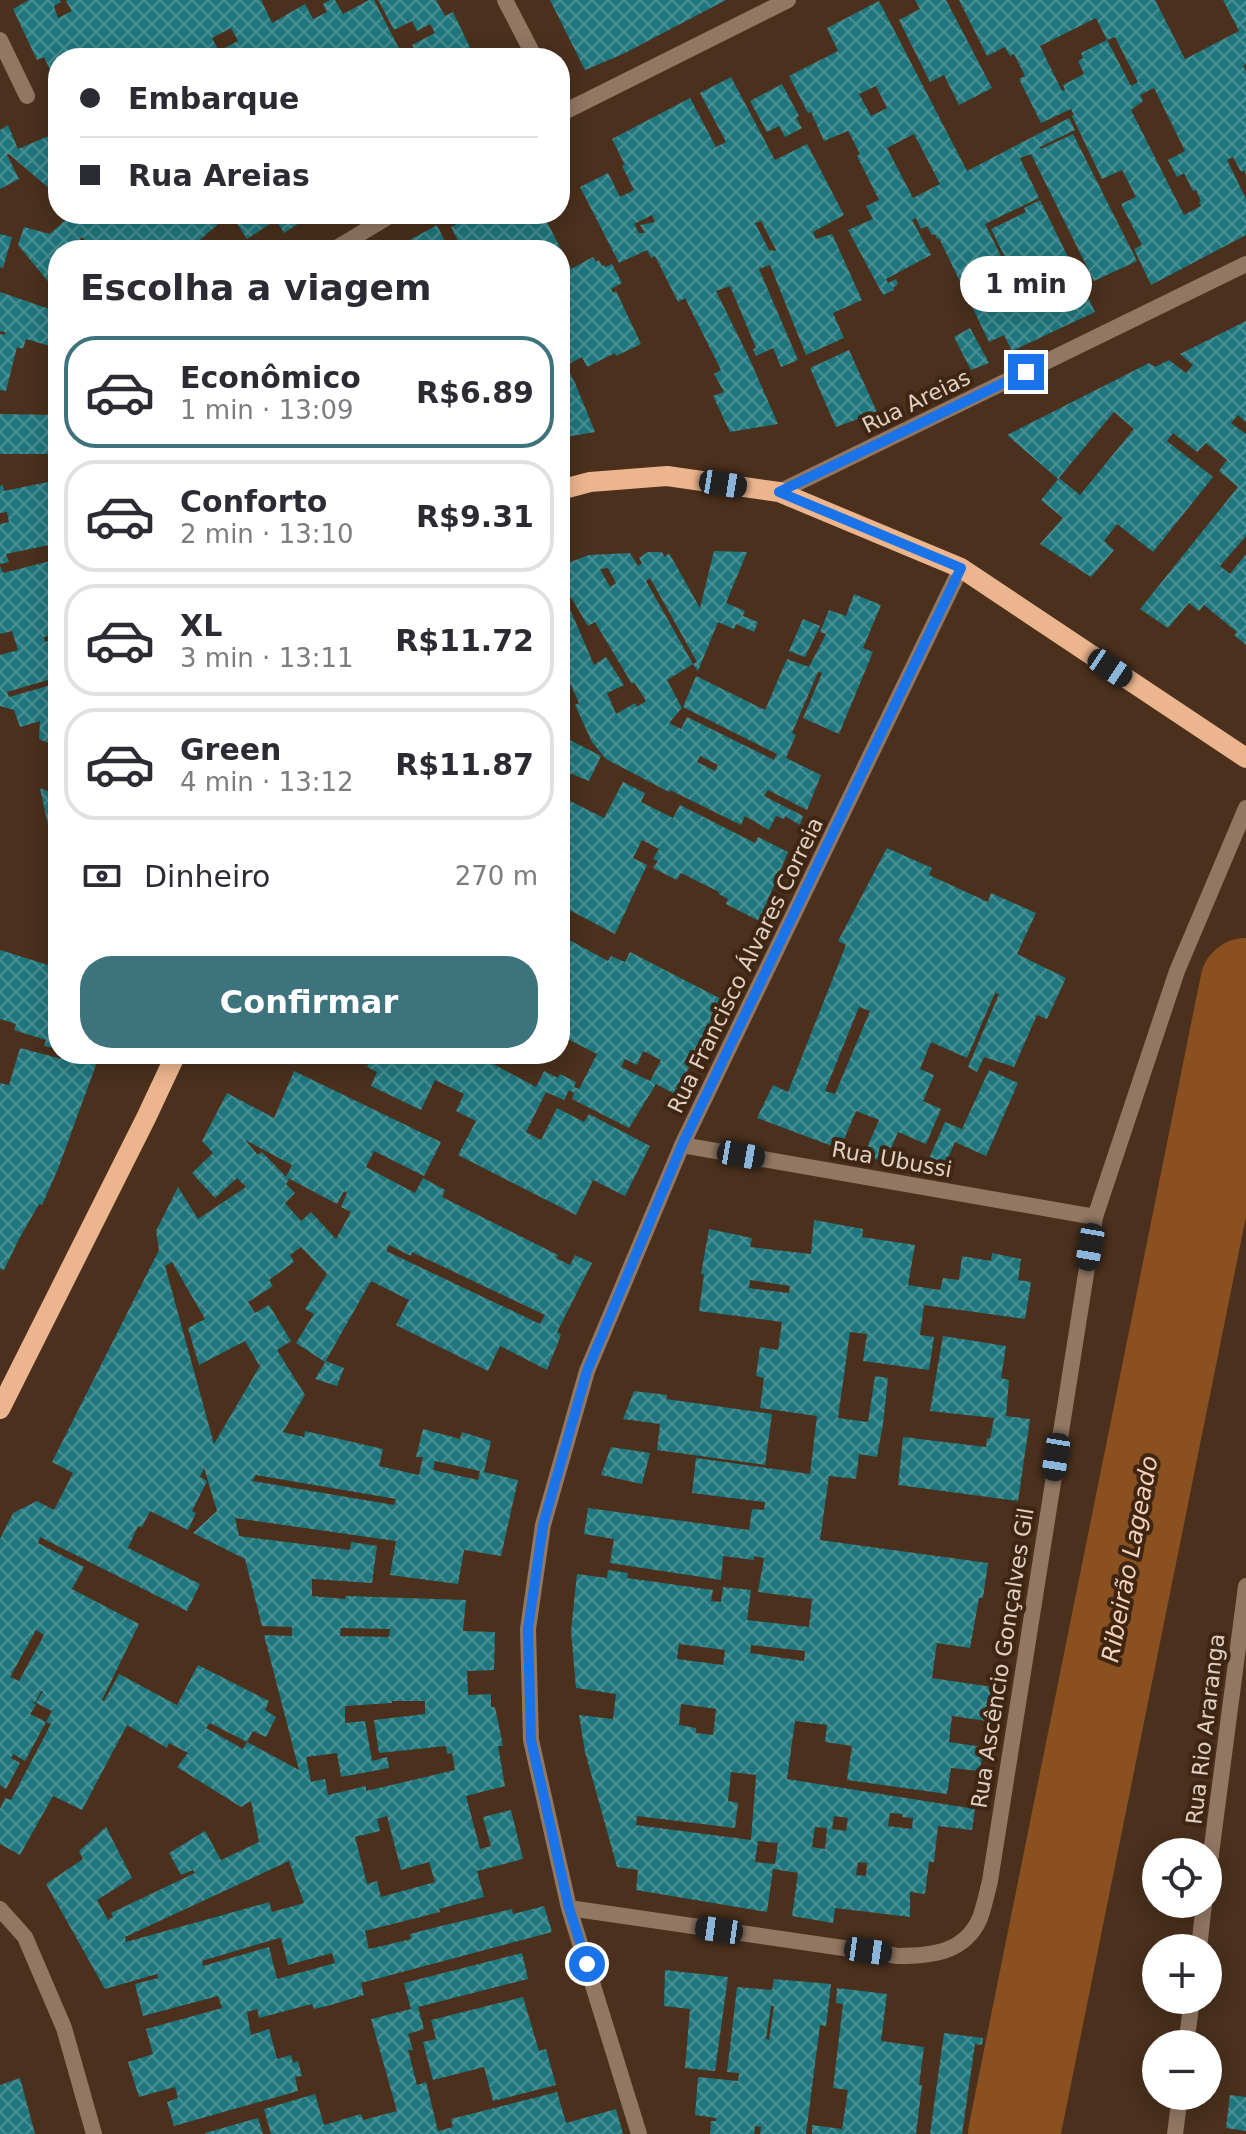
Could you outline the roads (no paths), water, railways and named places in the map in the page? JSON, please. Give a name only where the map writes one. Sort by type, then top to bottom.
[{"type":"main road","points":[[570,487],[590,482],[667,476],[779,492],[961,568],[1246,758]]},
{"type":"main road","points":[[0,1409],[171,1064]]},
{"type":"street","points":[[505,0],[530,48]]},
{"type":"street","points":[[570,107],[788,0]]},
{"type":"street","points":[[0,40],[27,96]]},
{"type":"street","points":[[350,240],[376,224]]},
{"type":"street","name":"Rua Areias","points":[[779,492],[1246,264]]},
{"type":"street","name":"Rua Francisco Álvares Correia","points":[[639,2134],[569,1908],[531,1740],[528,1629],[543,1525],[587,1371],[682,1145],[961,568]]},
{"type":"street","name":"Rua Ascêncio Gonçalves Gil","points":[[569,1908],[898,1956],[921,1956],[944,1951],[966,1940],[979,1919],[990,1881],[1095,1217],[1177,971],[1246,808]]},
{"type":"street","name":"Rua Ubussi","points":[[682,1145],[1095,1217]]},
{"type":"street","name":"Rua Rio Araranga","points":[[1214,1838],[1239,1691],[1246,1586]]},
{"type":"street","points":[[0,1909],[25,1937],[64,2028],[94,2134]]},
{"type":"street","points":[[1175,2134],[1178,2110]]},
{"type":"waterway","name":"Ribeirão Lageado","points":[[1014,2134],[1246,984]]}]
